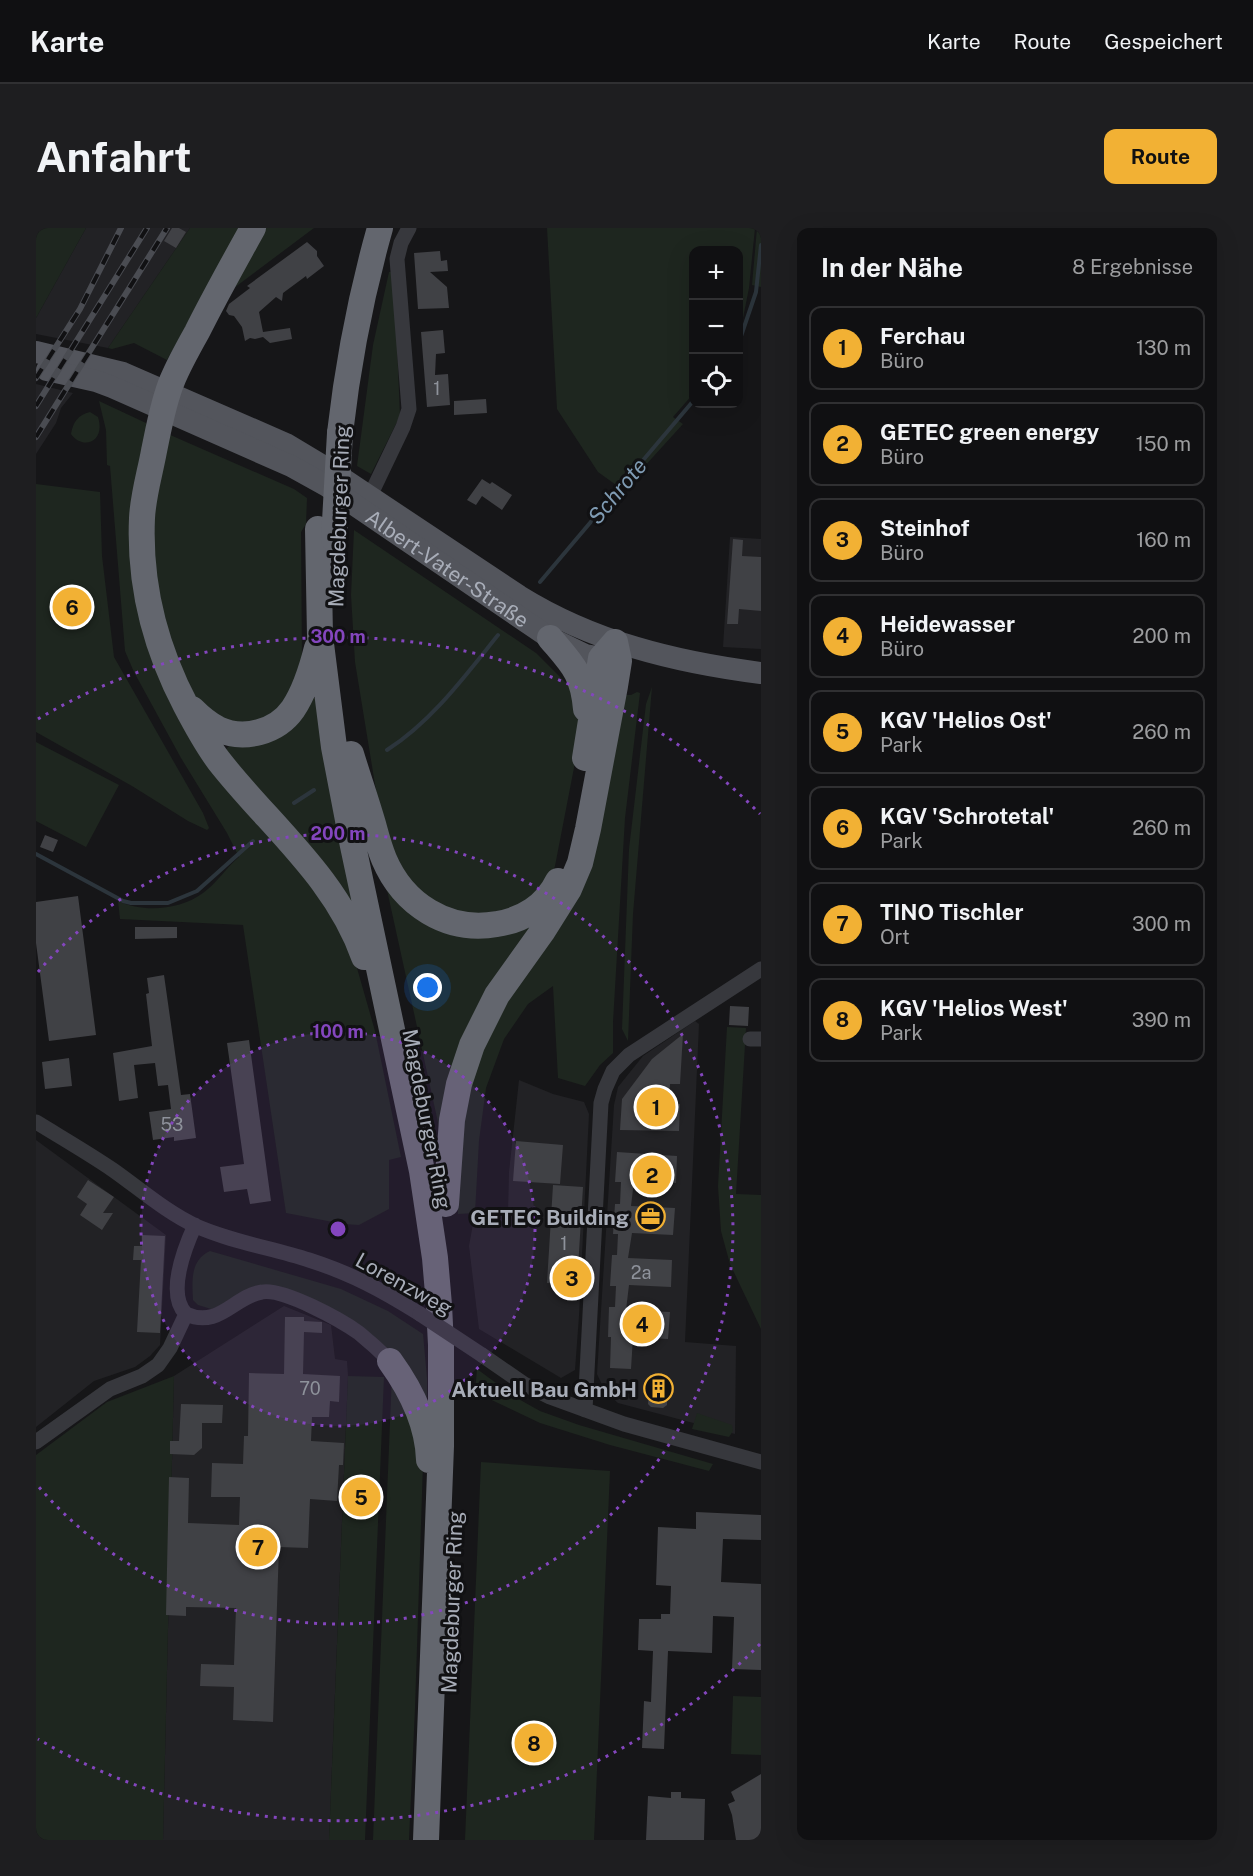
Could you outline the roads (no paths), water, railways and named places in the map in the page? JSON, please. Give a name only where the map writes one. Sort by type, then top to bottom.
[{"type":"highway","points":[[253,228],[223,280],[177,370],[166,401],[144,503],[142,556],[148,601],[167,668],[196,725],[218,760],[315,872],[336,900],[352,927],[391,1027]]},
{"type":"highway","name":"Magdeburger Ring","points":[[361,228],[335,350],[333,428],[320,636],[334,747],[422,1171],[435,1258],[442,1396],[426,1840]]},
{"type":"highway","name":"Magdeburger Ring","points":[[333,428],[345,389],[363,291],[380,228]]},
{"type":"highway","name":"Magdeburger Ring","points":[[326,534],[351,754],[433,1137],[446,1204],[454,1280],[459,1360],[442,1840]]},
{"type":"highway","points":[[183,701],[204,720],[231,733],[248,734],[271,728],[288,715],[298,701],[320,636]]},
{"type":"highway","points":[[550,638],[579,674],[585,695],[588,733]]},
{"type":"highway","points":[[351,754],[384,858],[400,886],[417,904],[440,918],[466,926],[487,926],[507,922],[527,914],[544,901],[556,885],[566,855],[585,760],[588,733],[612,654]]},
{"type":"highway","points":[[446,1204],[449,1139],[455,1102],[472,1045],[497,995],[570,889],[580,863],[593,804],[612,654]]},
{"type":"highway","points":[[390,1361],[405,1383],[426,1434],[429,1463],[427,1548],[436,1564]]},
{"type":"main road","points":[[36,352],[115,370],[166,401]]},
{"type":"main road","points":[[36,367],[166,401]]},
{"type":"main road","name":"Albert-Vater-Straße","points":[[166,401],[286,444],[307,455],[533,605],[573,626],[612,654]]},
{"type":"main road","name":"Albert-Vater-Straße","points":[[166,401],[315,479],[550,638],[579,653],[652,653],[711,666],[761,673]]},
{"type":"street","points":[[370,496],[403,427],[409,409],[397,259],[401,243],[409,228]]},
{"type":"street","points":[[585,1410],[597,1168],[605,1089],[613,1071],[629,1055],[761,969]]},
{"type":"street","name":"Lorenzweg","points":[[36,1122],[195,1225],[233,1240],[310,1260],[377,1287],[525,1384],[550,1397],[633,1427],[761,1462]]},
{"type":"street","points":[[195,1225],[180,1267],[179,1302],[186,1314],[195,1317],[214,1316],[251,1295],[270,1291],[292,1298],[347,1325],[390,1361]]},
{"type":"street","points":[[36,1442],[110,1389],[142,1376],[158,1365],[170,1348],[186,1314]]},
{"type":"waterway","name":"Schrote","points":[[743,330],[756,292],[761,245]]},
{"type":"waterway","name":"Schrote","points":[[540,582],[689,406]]},
{"type":"waterway","name":"Schrote","points":[[387,750],[419,726],[433,712],[498,635]]},
{"type":"waterway","name":"Schrote","points":[[294,803],[314,790]]},
{"type":"waterway","name":"Schrote","points":[[36,854],[123,901],[168,903],[197,891],[253,841]]},
{"type":"railway","points":[[36,378],[80,309],[121,228]]},
{"type":"railway","points":[[36,406],[147,228]]},
{"type":"railway","points":[[36,437],[167,228]]},
{"type":"place","name":"KGV 'Schrotetal'","points":[[72,607]]},
{"type":"place","name":"Ferchau","points":[[656,1107]]},
{"type":"place","name":"GETEC green energy","points":[[652,1175]]},
{"type":"place","name":"GETEC Building","points":[[650,1217]]},
{"type":"place","name":"Steinhof","points":[[572,1278]]},
{"type":"place","name":"Heidewasser","points":[[642,1324]]},
{"type":"place","name":"Aktuell Bau GmbH","points":[[658,1389]]},
{"type":"place","name":"KGV 'Helios Ost'","points":[[361,1497]]},
{"type":"place","name":"TINO Tischler","points":[[258,1547]]},
{"type":"place","name":"KGV 'Helios West'","points":[[534,1743]]}]
